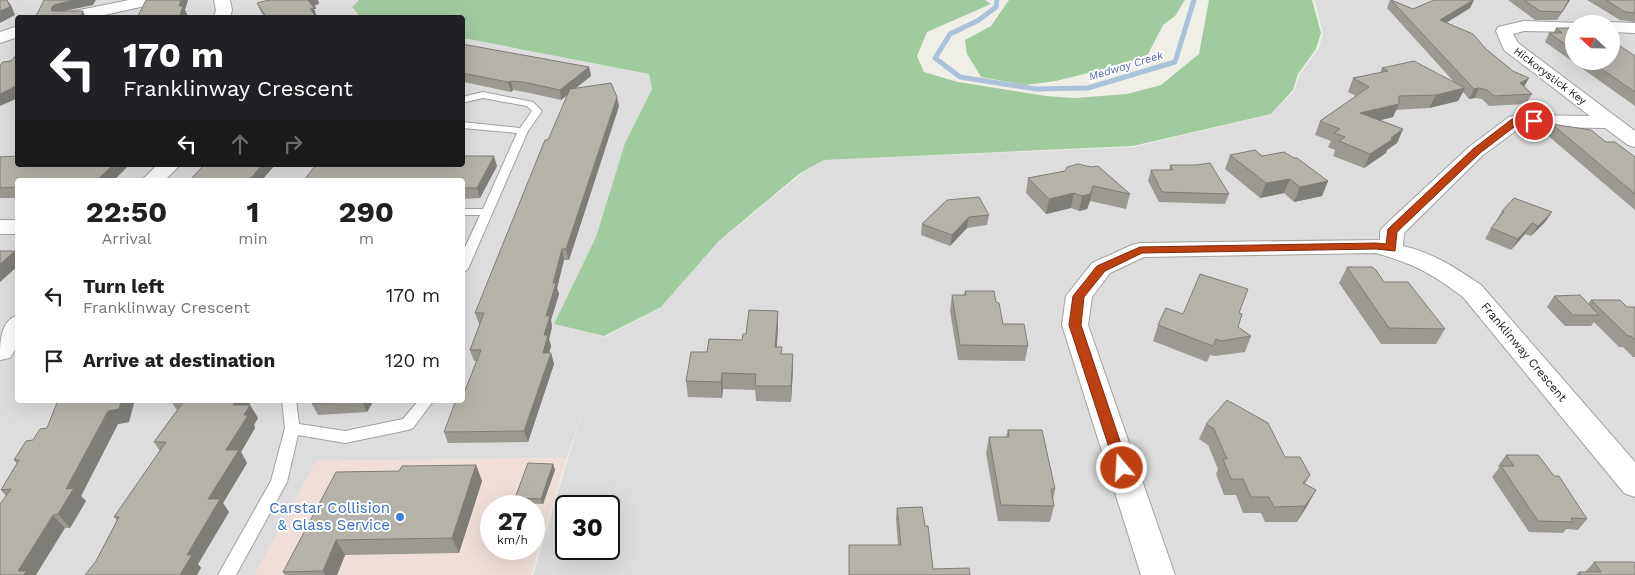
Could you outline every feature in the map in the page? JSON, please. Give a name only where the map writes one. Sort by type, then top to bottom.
[{"type":"street","points":[[80,15],[152,0]]},
{"type":"street","points":[[222,0],[223,15]]},
{"type":"street","name":"Hickorystick Key","points":[[1565,27],[1524,26],[1504,31],[1510,46],[1635,141]]},
{"type":"street","points":[[1620,27],[1635,28]]},
{"type":"street","points":[[0,38],[15,32]]},
{"type":"street","points":[[1391,248],[1392,232],[1476,151],[1516,121],[1610,122]]},
{"type":"street","points":[[155,178],[166,167]]},
{"type":"street","points":[[0,227],[15,227]]},
{"type":"street","name":"Franklinway Crescent","points":[[1158,575],[1075,325],[1079,296],[1101,268],[1140,250],[1376,246],[1391,248],[1414,256],[1441,269],[1472,291],[1635,484]]},
{"type":"street","points":[[0,351],[15,328]]},
{"type":"lane","points":[[465,99],[483,95],[530,104],[537,111],[524,131],[465,262]]},
{"type":"lane","points":[[465,125],[524,131]]},
{"type":"lane","points":[[465,212],[487,212]]},
{"type":"lane","points":[[227,575],[279,482],[292,428],[289,403]]},
{"type":"lane","points":[[292,428],[345,438],[408,424],[425,403]]},
{"type":"shaded area","points":[[0,0],[359,0],[352,7],[358,15],[15,15],[15,167],[465,167],[465,38],[649,74],[652,89],[625,143],[596,237],[554,324],[605,337],[661,307],[720,241],[800,175],[824,160],[1134,147],[1272,114],[1294,91],[1300,74],[1318,50],[1323,34],[1315,0],[1635,0],[1635,575],[533,575],[538,560],[545,560],[545,535],[555,502],[555,560],[620,560],[620,495],[557,495],[583,409],[567,458],[316,461],[255,575],[0,575]]},
{"type":"shaded area","points":[[567,458],[545,530],[545,495],[480,495],[480,560],[536,560],[531,575],[255,575],[316,461]]},
{"type":"green space","points":[[359,0],[985,0],[991,4],[927,32],[917,56],[924,72],[958,82],[1046,96],[1075,98],[1127,94],[1161,85],[1199,54],[1209,0],[1312,0],[1321,33],[1316,49],[1298,74],[1293,90],[1271,114],[1133,146],[824,160],[799,174],[719,241],[661,307],[604,336],[554,324],[596,237],[625,143],[652,89],[649,74],[465,38],[465,15],[358,15],[352,7]]},
{"type":"green space","points":[[1009,0],[1185,0],[1175,16],[1163,25],[1148,54],[1128,63],[1056,81],[1025,85],[981,77],[967,54],[965,40],[991,26]]},
{"type":"building","points":[[0,0],[7,0],[10,7],[0,11]]},
{"type":"building","points":[[44,0],[73,0],[54,5],[51,8],[52,11],[83,11],[81,15],[36,15]]},
{"type":"building","points":[[146,0],[181,0],[179,6],[183,6],[180,15],[138,15]]},
{"type":"building","points":[[269,0],[308,0],[314,8],[310,9],[315,15],[265,15],[257,3]]},
{"type":"building","points":[[1391,0],[1413,9],[1434,0],[1473,0],[1440,20],[1473,34],[1486,49],[1513,71],[1529,78],[1520,83],[1532,94],[1494,96],[1487,90],[1474,89]]},
{"type":"building","points":[[1524,0],[1569,0],[1562,12],[1540,11]]},
{"type":"building","points":[[1606,0],[1635,0],[1635,13],[1625,12]]},
{"type":"building","points":[[1556,28],[1565,28],[1565,44],[1549,33],[1562,33]]},
{"type":"building","points":[[465,45],[589,67],[560,90],[523,82],[508,82],[465,74]]},
{"type":"building","points":[[1620,46],[1635,56],[1635,92],[1603,70],[1620,70]]},
{"type":"building","points":[[15,56],[15,86],[0,94],[0,65],[3,62],[11,61]]},
{"type":"building","points":[[1414,61],[1465,88],[1436,95],[1399,96],[1399,104],[1360,113],[1403,129],[1391,138],[1393,139],[1370,154],[1339,141],[1345,137],[1334,133],[1340,129],[1320,121],[1369,87],[1353,78],[1388,71],[1382,68]]},
{"type":"building","points":[[611,83],[617,97],[566,249],[562,249],[553,283],[556,283],[546,316],[550,316],[544,335],[548,335],[543,353],[551,353],[524,431],[444,432],[455,403],[465,403],[465,390],[481,350],[470,350],[484,313],[475,313],[545,140],[548,140],[570,89]]},
{"type":"building","points":[[1552,124],[1591,130],[1606,142],[1615,142],[1635,157],[1635,194]]},
{"type":"building","points":[[1255,150],[1262,156],[1284,152],[1297,158],[1328,181],[1300,187],[1290,179],[1266,183],[1230,155]]},
{"type":"building","points":[[15,156],[15,167],[111,167],[99,178],[15,178],[15,187],[0,188],[0,157]]},
{"type":"building","points":[[465,156],[494,156],[477,188],[465,188],[465,178],[306,178],[314,167],[465,167]]},
{"type":"building","points":[[1210,163],[1229,194],[1162,192],[1151,170],[1173,170],[1170,165]]},
{"type":"building","points":[[1078,164],[1091,167],[1098,166],[1130,194],[1093,186],[1090,194],[1082,196],[1074,193],[1049,199],[1028,178],[1065,171],[1067,167]]},
{"type":"building","points":[[202,167],[260,167],[251,178],[192,178]]},
{"type":"building","points":[[979,197],[989,215],[969,217],[952,235],[922,224],[947,200]]},
{"type":"building","points":[[1514,198],[1552,212],[1538,226],[1532,223],[1518,239],[1491,228],[1504,212],[1502,211]]},
{"type":"building","points":[[0,251],[15,251],[0,264]]},
{"type":"building","points":[[1347,267],[1372,267],[1384,282],[1408,282],[1445,329],[1389,328]]},
{"type":"building","points":[[1200,274],[1248,289],[1239,313],[1242,314],[1238,327],[1251,336],[1221,341],[1216,339],[1213,346],[1158,325],[1166,308],[1183,314]]},
{"type":"building","points":[[965,291],[994,291],[996,302],[999,303],[1003,324],[1024,324],[1028,346],[960,345],[952,295],[966,295]]},
{"type":"building","points":[[1580,295],[1599,315],[1573,315],[1554,296]]},
{"type":"building","points":[[1591,300],[1620,300],[1627,307],[1635,307],[1635,340],[1628,336]]},
{"type":"building","points":[[749,310],[778,311],[775,347],[782,347],[781,354],[793,354],[791,386],[755,386],[756,374],[722,373],[721,382],[686,381],[691,352],[707,352],[709,339],[742,340],[743,334],[746,334]]},
{"type":"building","points":[[1227,400],[1268,423],[1285,457],[1300,457],[1310,475],[1303,483],[1316,490],[1305,506],[1274,507],[1269,497],[1251,497],[1243,479],[1231,479],[1223,459],[1227,459],[1214,429],[1206,424]]},
{"type":"building","points":[[57,403],[121,403],[119,409],[108,411],[66,489],[74,488],[58,514],[53,515],[18,571],[27,571],[23,575],[0,575],[0,504],[11,489],[1,490],[19,460],[14,460],[26,441],[33,440],[40,429],[47,428]]},
{"type":"building","points":[[183,403],[234,403],[233,405],[250,405],[244,415],[248,415],[226,450],[239,450],[208,499],[220,499],[187,555],[192,555],[180,575],[85,575],[96,561],[119,517],[114,517],[166,442],[154,442]]},
{"type":"building","points":[[1008,430],[1042,430],[1055,489],[1051,489],[1054,506],[1001,505],[989,437],[1009,437]]},
{"type":"building","points":[[1506,455],[1538,455],[1554,476],[1559,476],[1587,519],[1571,518],[1573,522],[1538,521],[1501,466],[1514,466]]},
{"type":"building","points":[[528,463],[553,464],[542,495],[516,495]]},
{"type":"building","name":"Carstar Collision & Glass Service","points":[[476,465],[452,538],[336,540],[323,571],[283,572],[336,472],[399,471],[402,466]]},
{"type":"building","points":[[922,507],[925,526],[928,526],[933,569],[969,568],[970,575],[849,575],[849,545],[901,545],[897,508]]},
{"type":"building","points":[[1594,562],[1634,562],[1635,575],[1581,575],[1579,572],[1601,572]]},
{"type":"waterway","name":"Medway Creek","points":[[997,0],[996,7],[979,20],[950,34],[935,58],[960,77],[1036,89],[1088,88],[1175,62],[1194,0]]},
{"type":"place","name":"Carstar Collision & Glass Service","points":[[400,517]]},
{"type":"route","points":[[1122,468],[1075,325],[1079,296],[1101,268],[1140,250],[1376,246],[1391,248],[1392,232],[1476,151],[1516,121],[1534,121]]}]
